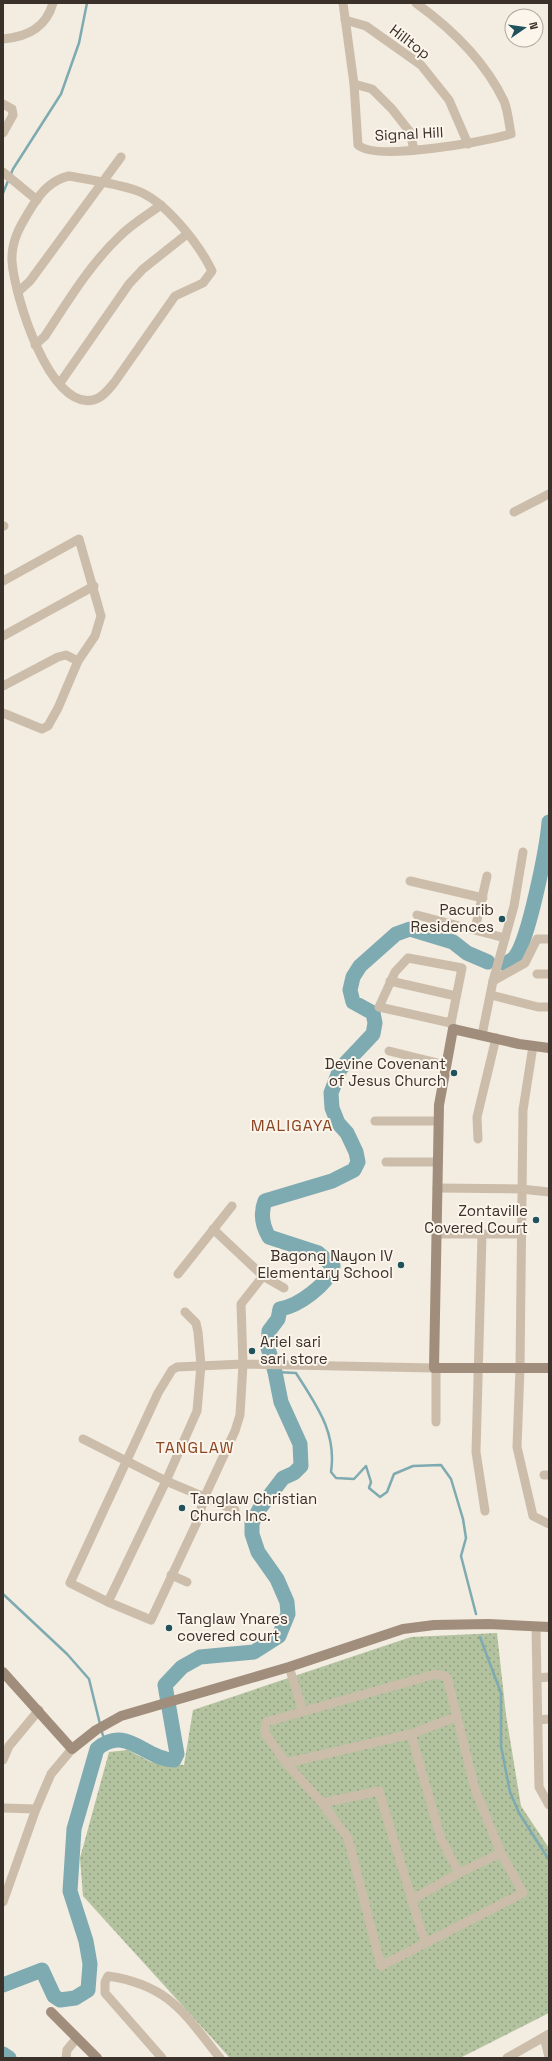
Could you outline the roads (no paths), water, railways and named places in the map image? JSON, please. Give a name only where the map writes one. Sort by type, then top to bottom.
[{"type":"street","points":[[3,39],[30,34],[44,23],[51,12],[53,3]]},
{"type":"street","name":"Signal Hill","points":[[343,3],[354,84],[358,146],[363,150],[414,150],[468,144],[511,134],[505,102],[484,68],[460,39],[416,3]]},
{"type":"street","name":"Hilltop","points":[[345,20],[366,26],[421,65],[448,100],[468,144]]},
{"type":"street","points":[[354,84],[372,89],[392,109],[410,132],[414,150]]},
{"type":"street","points":[[3,104],[12,109],[13,115],[3,133]]},
{"type":"street","points":[[18,292],[30,282],[121,156]]},
{"type":"street","points":[[3,172],[36,200]]},
{"type":"street","points":[[69,176],[101,182],[136,190],[148,196],[160,205],[187,234],[205,257],[212,271],[203,283],[175,296],[106,393],[94,400],[83,400],[73,397],[43,361],[30,334],[18,292],[12,261],[14,242],[19,228],[36,200],[47,187],[58,179],[69,176]]},
{"type":"street","points":[[35,345],[45,336],[90,268],[122,234],[160,205]]},
{"type":"street","points":[[60,383],[129,284],[142,269],[187,234]]},
{"type":"street","points":[[514,512],[549,494]]},
{"type":"street","points":[[3,581],[78,539],[94,586],[101,616],[95,636],[78,661],[58,708],[48,726],[42,729],[3,713]]},
{"type":"street","points":[[3,636],[94,586]]},
{"type":"street","points":[[3,686],[58,657],[66,655],[78,661]]},
{"type":"street","points":[[482,1035],[494,981],[514,906],[523,852]]},
{"type":"street","points":[[474,929],[487,876]]},
{"type":"street","points":[[410,881],[482,898]]},
{"type":"street","points":[[417,915],[505,938]]},
{"type":"street","points":[[494,981],[525,964],[537,939],[549,939]]},
{"type":"street","points":[[436,1422],[435,1368],[438,1121],[439,1105],[446,1065],[452,1026],[456,996],[462,971],[460,967],[408,958],[390,981],[379,1007],[452,1026],[482,1035],[549,1048]]},
{"type":"street","points":[[536,974],[549,974]]},
{"type":"street","points":[[390,981],[456,996]]},
{"type":"street","points":[[491,995],[538,1007],[549,1007]]},
{"type":"street","points":[[478,1139],[478,1117],[496,1038]]},
{"type":"street","points":[[533,1046],[523,1110],[520,1234],[520,1368],[517,1447],[532,1516],[549,1524]]},
{"type":"street","points":[[389,1051],[446,1065]]},
{"type":"street","points":[[375,1121],[438,1121]]},
{"type":"street","points":[[386,1162],[438,1162]]},
{"type":"street","points":[[437,1188],[521,1189],[549,1192]]},
{"type":"street","points":[[178,1274],[232,1206]]},
{"type":"street","points":[[213,1229],[263,1276],[284,1288]]},
{"type":"street","points":[[436,1234],[520,1234]]},
{"type":"street","points":[[482,1235],[476,1452],[485,1511]]},
{"type":"street","points":[[263,1276],[241,1304],[243,1364],[240,1415],[236,1431],[204,1496],[197,1522],[151,1620],[108,1602],[70,1583],[158,1393],[172,1370],[183,1366],[243,1364],[435,1368],[549,1368]]},
{"type":"street","points":[[108,1602],[197,1411],[202,1365],[196,1323],[185,1312]]},
{"type":"street","points":[[83,1439],[166,1480],[235,1510]]},
{"type":"street","points":[[171,1575],[187,1582]]},
{"type":"street","points":[[3,1902],[36,1809],[51,1774],[72,1749],[106,1723],[121,1716],[289,1667],[403,1629],[434,1625],[488,1624],[549,1627]]},
{"type":"street","points":[[536,1627],[539,1787],[549,1805]]},
{"type":"street","points":[[289,1667],[303,1710]]},
{"type":"street","points":[[436,1674],[447,1677],[475,1789],[501,1853],[523,1893],[381,1966],[348,1838],[322,1803],[286,1764],[265,1733],[266,1722],[303,1710],[436,1674]]},
{"type":"street","points":[[4,1676],[38,1710],[72,1749]]},
{"type":"street","points":[[537,1678],[549,1677]]},
{"type":"street","points":[[3,1760],[9,1746],[38,1710]]},
{"type":"street","points":[[286,1764],[411,1734],[456,1717]]},
{"type":"street","points":[[538,1720],[549,1719]]},
{"type":"street","points":[[411,1734],[441,1839],[459,1873]]},
{"type":"street","points":[[539,1767],[549,1767]]},
{"type":"street","points":[[322,1803],[379,1791],[425,1943]]},
{"type":"street","points":[[3,1808],[36,1809]]},
{"type":"street","points":[[411,1900],[459,1873],[501,1853]]},
{"type":"street","points":[[162,2058],[106,1993],[105,1982],[108,1976],[149,1986],[175,2003],[220,2058]]},
{"type":"street","points":[[52,2012],[97,2058]]},
{"type":"street","points":[[507,2058],[546,2036],[549,2057]]},
{"type":"street","points":[[66,2058],[66,2050],[77,2038]]},
{"type":"waterway","points":[[3,193],[13,169],[61,94],[79,43],[87,3]]},
{"type":"waterway","points":[[505,964],[515,957],[526,932],[541,871],[549,822]]},
{"type":"waterway","points":[[3,1985],[42,1970],[54,1996],[60,2000],[75,1998],[88,1990],[90,1964],[86,1941],[70,1891],[74,1829],[97,1749],[107,1742],[117,1740],[126,1741],[163,1758],[174,1760],[177,1754],[165,1685],[182,1667],[200,1657],[254,1652],[279,1636],[288,1614],[287,1602],[277,1579],[258,1552],[252,1534],[252,1523],[260,1508],[283,1478],[294,1473],[301,1466],[300,1444],[281,1402],[268,1348],[269,1331],[278,1319],[280,1309],[295,1304],[311,1294],[325,1280],[333,1266],[318,1253],[269,1237],[263,1224],[262,1215],[265,1201],[332,1181],[354,1170],[358,1162],[356,1152],[347,1133],[338,1123],[332,1108],[331,1093],[340,1069],[373,1034],[375,1023],[373,1013],[353,1002],[350,990],[353,977],[360,966],[396,934],[410,929],[453,942],[467,953],[488,962]]},
{"type":"waterway","points":[[275,1372],[296,1373],[311,1396],[328,1432],[331,1444],[331,1472],[336,1478],[354,1479],[366,1466],[371,1482],[369,1488],[380,1497],[387,1492],[394,1474],[413,1466],[441,1465],[451,1479],[463,1519],[466,1538],[461,1556],[476,1614]]},
{"type":"waterway","points":[[3,1594],[67,1654],[89,1679],[100,1724]]},
{"type":"waterway","points":[[480,1637],[501,1693],[501,1746],[510,1792],[519,1813],[549,1860]]},
{"type":"waterway","points":[[101,1729],[105,1742]]},
{"type":"waterway","points":[[3,2054],[9,2058]]},
{"type":"place","name":"Pacurib Residences","points":[[502,919]]},
{"type":"place","name":"Devine Covenant of Jesus Church","points":[[454,1073]]},
{"type":"place","name":"Zontaville Covered Court","points":[[536,1220]]},
{"type":"place","name":"Bagong Nayon IV Elementary School","points":[[401,1265]]},
{"type":"place","name":"Ariel sari sari store","points":[[252,1351]]},
{"type":"place","name":"Tanglaw Christian Church Inc.","points":[[182,1508]]},
{"type":"place","name":"Tanglaw Ynares covered court","points":[[169,1628]]},
{"type":"district","name":"MALIGAYA","points":[[292,1125]]},
{"type":"district","name":"TANGLAW","points":[[195,1447]]}]
